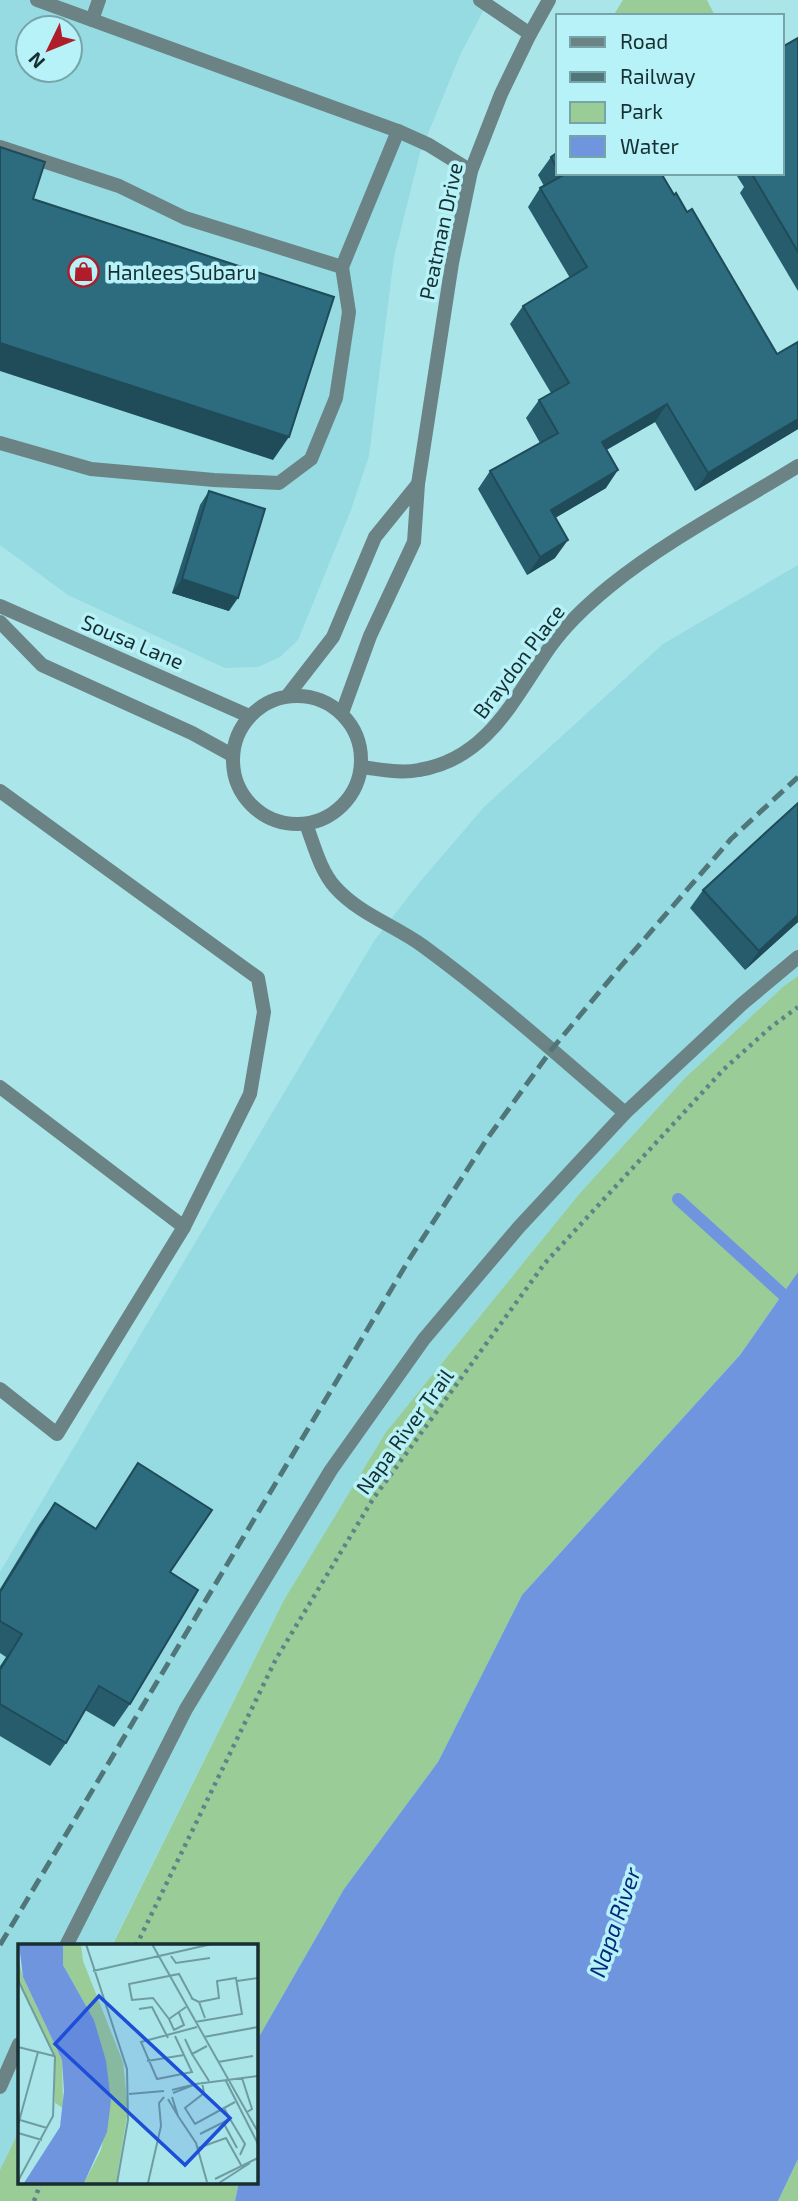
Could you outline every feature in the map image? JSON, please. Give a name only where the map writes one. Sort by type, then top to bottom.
[{"type":"street","points":[[37,0],[398,131],[429,145],[471,171]]},
{"type":"street","points":[[92,20],[99,0]]},
{"type":"street","points":[[480,0],[530,34]]},
{"type":"street","name":"Peatman Drive","points":[[342,713],[370,636],[414,542],[418,484],[452,263],[471,171],[501,94],[549,0]]},
{"type":"street","points":[[0,443],[91,468],[214,480],[279,483],[311,459],[336,398],[349,312],[342,267],[398,131]]},
{"type":"street","points":[[0,147],[119,186],[185,218],[342,267]]},
{"type":"street","name":"Braydon Place","points":[[361,767],[404,772],[421,770],[447,762],[475,746],[494,728],[551,645],[573,620],[609,587],[649,557],[798,466]]},
{"type":"street","points":[[288,695],[333,638],[375,537],[418,484]]},
{"type":"street","name":"Sousa Lane","points":[[0,606],[249,716]]},
{"type":"street","points":[[0,622],[42,665],[192,733],[232,755]]},
{"type":"street","points":[[288,695],[316,698],[342,713],[358,738],[361,767],[352,794],[332,814],[306,824],[286,824],[268,818],[253,807],[241,792],[234,774],[232,755],[237,734],[249,716],[267,702],[288,695]]},
{"type":"street","points":[[0,791],[258,978],[264,1012],[250,1094],[184,1227],[57,1434],[0,1390]]},
{"type":"street","points":[[306,824],[325,873],[346,898],[420,944],[512,1014],[625,1113]]},
{"type":"street","points":[[67,1944],[186,1709],[331,1470],[424,1339],[519,1227],[625,1113],[742,1004],[798,957]]},
{"type":"street","points":[[0,1087],[184,1227]]},
{"type":"street","points":[[0,2087],[18,2046]]},
{"type":"path","name":"Napa River Trail","points":[[135,1944],[276,1659],[373,1499],[545,1263],[724,1069],[798,1007]]},
{"type":"path","points":[[34,2201],[40,2184]]},
{"type":"shaded area","points":[[0,0],[489,0],[461,53],[420,153],[394,257],[369,456],[351,510],[298,640],[280,657],[258,667],[225,668],[68,595],[0,545]]},
{"type":"shaded area","points":[[798,565],[798,976],[685,1078],[580,1193],[386,1432],[284,1600],[112,1944],[18,1944],[18,2133],[0,2170],[0,1572],[374,941],[484,807],[663,644]]},
{"type":"green space","points":[[623,0],[707,0],[714,14],[614,14]]},
{"type":"green space","points":[[798,976],[798,1272],[740,1355],[522,1595],[438,1762],[344,1889],[257,2040],[257,1944],[113,1944],[284,1600],[386,1432],[580,1193],[685,1078]]},
{"type":"green space","points":[[18,2133],[18,2184],[239,2184],[235,2201],[0,2201],[0,2170]]},
{"type":"green space","points":[[798,2159],[798,2201],[778,2201]]},
{"type":"water","name":"Napa River","points":[[798,1272],[798,2159],[778,2201],[235,2201],[239,2184],[257,2184],[257,2040],[344,1889],[438,1762],[522,1595],[740,1355]]},
{"type":"building","points":[[798,38],[798,252],[753,175],[784,175],[784,46]]},
{"type":"building","name":"Hanlees Subaru","points":[[0,147],[45,162],[33,199],[334,297],[289,437],[0,343]]},
{"type":"building","points":[[556,153],[556,166],[551,157]]},
{"type":"building","points":[[662,175],[687,212],[692,209],[777,354],[798,342],[798,419],[708,473],[667,404],[602,442],[618,470],[551,510],[568,540],[540,557],[490,471],[558,433],[539,400],[569,383],[523,306],[587,267],[540,188],[562,176]]},
{"type":"building","points":[[209,491],[265,509],[238,598],[182,579]]},
{"type":"building","points":[[798,803],[798,915],[759,951],[703,890]]},
{"type":"building","points":[[138,1463],[212,1510],[170,1572],[198,1590],[130,1704],[99,1686],[66,1743],[0,1704],[0,1670],[22,1634],[0,1621],[0,1592],[55,1503],[96,1529]]},
{"type":"waterway","points":[[678,1199],[798,1308]]},
{"type":"railway","points":[[0,1945],[410,1258],[487,1139],[552,1049],[621,966],[731,839],[798,777]]},
{"type":"place","name":"Hanlees Subaru","points":[[84,271]]}]
